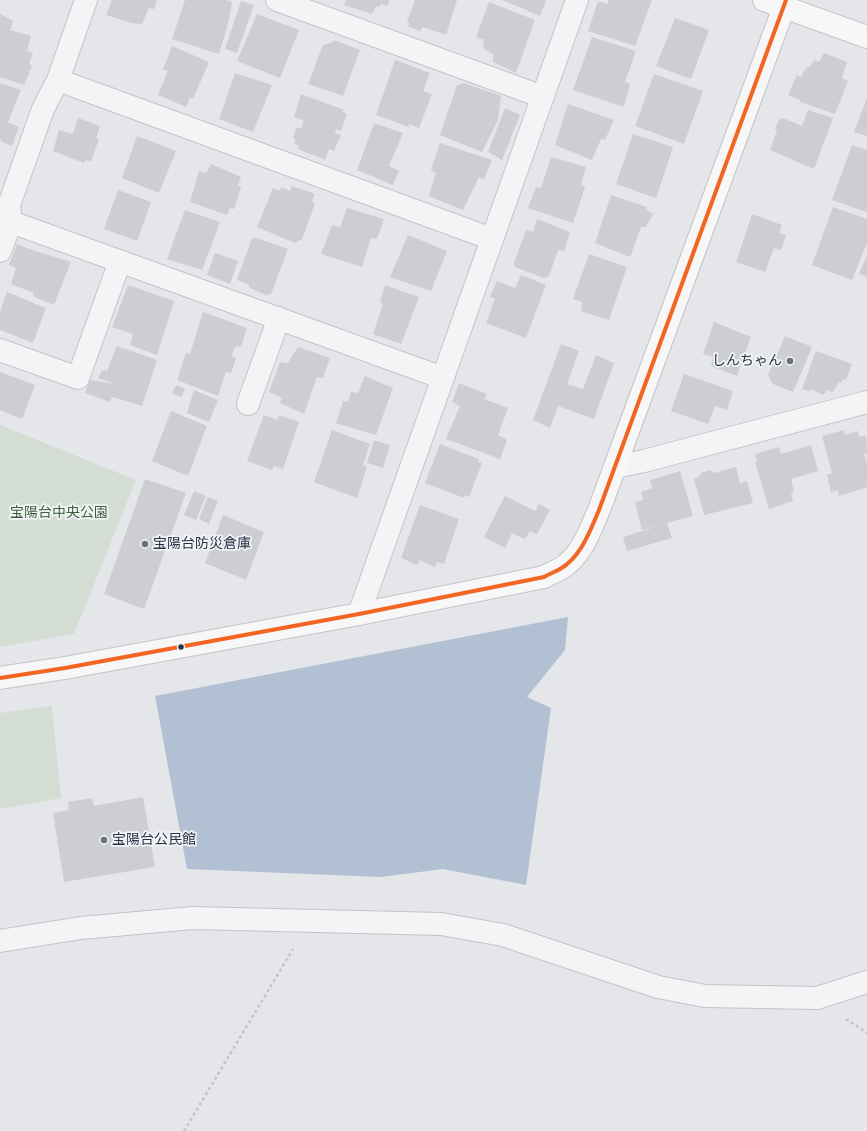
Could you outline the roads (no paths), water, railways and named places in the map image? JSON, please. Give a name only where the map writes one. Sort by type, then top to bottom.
[{"type":"street","points":[[0,251],[9,205],[43,109],[58,80],[86,0]]},
{"type":"street","points":[[277,0],[543,97]]},
{"type":"street","points":[[359,614],[577,0]]},
{"type":"street","points":[[0,678],[65,668],[359,614],[544,577],[562,569],[574,557],[586,539],[615,467],[778,2],[867,37]]},
{"type":"street","points":[[58,80],[492,239]]},
{"type":"street","points":[[5,222],[120,261],[443,378]]},
{"type":"street","points":[[0,350],[78,378],[120,261]]},
{"type":"street","points":[[248,404],[279,318]]},
{"type":"street","points":[[615,467],[644,461],[867,402]]},
{"type":"street","points":[[0,941],[82,928],[193,918],[442,924],[503,935],[658,987],[705,996],[817,998],[867,982]]},
{"type":"water","points":[[568,617],[565,650],[527,697],[551,708],[526,885],[443,869],[381,877],[187,869],[155,696]]},
{"type":"place","name":"しんちゃん","points":[[790,361]]},
{"type":"place","name":"宝陽台防災倉庫","points":[[145,544]]},
{"type":"place","name":"宝陽台公民館","points":[[104,840]]},
{"type":"park label","name":"宝陽台中央公園","points":[[59,513]]}]
